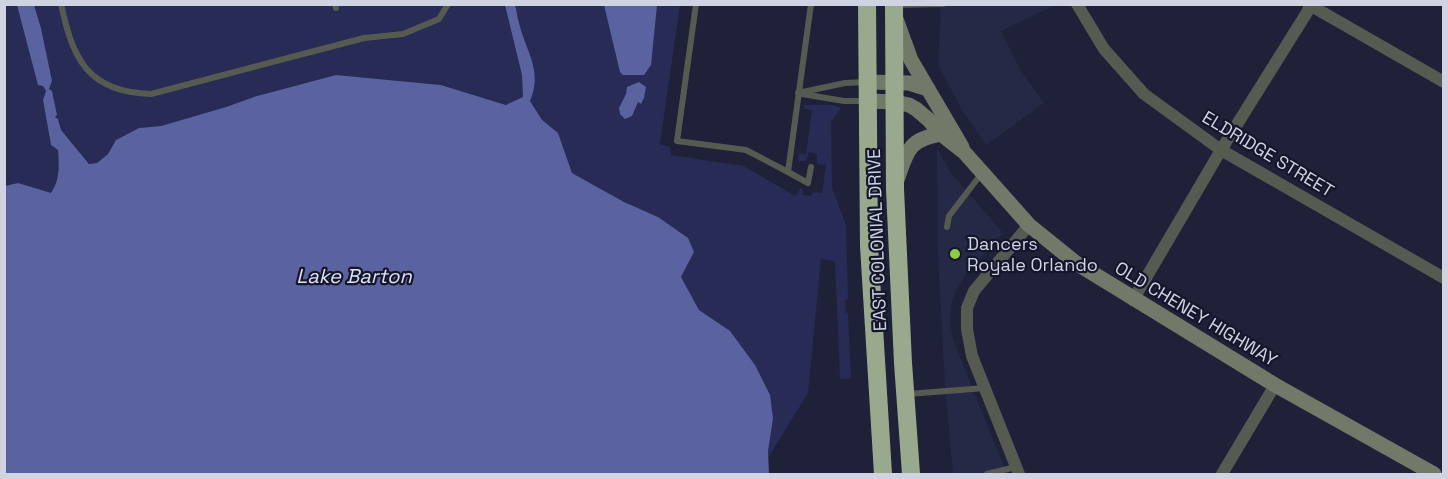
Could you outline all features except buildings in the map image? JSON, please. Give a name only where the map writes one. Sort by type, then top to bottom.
[{"type":"highway","name":"EAST COLONIAL DRIVE","points":[[867,4],[872,311],[884,474]]},
{"type":"highway","name":"EAST COLONIAL DRIVE","points":[[894,10],[895,189],[904,394],[911,474]]},
{"type":"street","name":"ELDRIDGE STREET","points":[[1077,4],[1104,49],[1144,94],[1221,150],[1443,278]]},
{"type":"street","points":[[1133,300],[1310,5],[1443,82]]},
{"type":"street","name":"OLD CHENEY HIGHWAY","points":[[894,10],[911,60],[938,102],[964,152]]},
{"type":"street","points":[[868,82],[909,83],[928,89]]},
{"type":"street","name":"OLD CHENEY HIGHWAY","points":[[868,102],[895,102],[915,109],[929,120],[941,135],[964,152],[1029,225],[1076,263],[1275,385],[1434,474]]},
{"type":"street","points":[[895,189],[908,149],[925,137],[941,135]]},
{"type":"street","points":[[1017,471],[972,356],[967,329],[967,309],[974,291],[1029,225]]},
{"type":"street","points":[[1221,474],[1275,385]]},
{"type":"lane","points":[[61,4],[66,26],[79,60],[90,73],[104,84],[121,92],[151,94],[364,38],[403,34],[439,19],[448,4]]},
{"type":"lane","points":[[696,4],[678,141],[746,150],[808,183],[811,167]]},
{"type":"lane","points":[[788,172],[811,4]]},
{"type":"lane","points":[[894,10],[943,4]]},
{"type":"lane","points":[[798,93],[845,83],[868,82]]},
{"type":"lane","points":[[798,93],[844,101],[868,102]]},
{"type":"lane","points":[[947,227],[949,216],[982,173]]},
{"type":"lane","points":[[904,394],[985,388]]},
{"type":"lane","points":[[987,474],[1017,471]]},
{"type":"shaded area","points":[[4,5],[17,5],[46,91],[43,100],[51,145],[58,150],[59,167],[51,194],[18,183],[5,186]]},
{"type":"shaded area","points":[[34,5],[680,5],[660,144],[670,147],[671,155],[744,166],[795,196],[801,188],[802,195],[811,196],[813,192],[822,193],[826,165],[817,164],[817,154],[809,152],[806,161],[798,161],[799,153],[806,154],[812,110],[804,109],[804,105],[833,105],[841,108],[831,122],[832,187],[846,225],[848,299],[845,300],[846,313],[848,313],[851,378],[840,379],[835,261],[821,259],[808,393],[768,458],[768,451],[730,331],[699,310],[681,277],[694,252],[658,217],[624,202],[572,173],[558,133],[523,110],[442,85],[336,75],[257,96],[161,126],[139,128],[116,140],[108,154],[97,163],[89,164],[61,130],[58,119],[55,117],[52,92],[49,89],[52,81]]},
{"type":"shaded area","points":[[941,5],[1055,5],[1001,31],[1020,69],[1044,103],[986,145],[962,110],[938,65]]},
{"type":"shaded area","points":[[937,149],[951,173],[1003,233],[964,277],[956,290],[951,304],[950,322],[953,339],[1007,474],[953,474],[945,386],[938,257]]},
{"type":"water","name":"Lake Barton","points":[[17,5],[34,5],[52,81],[49,89],[52,91],[57,115],[55,117],[58,119],[61,130],[89,164],[97,163],[108,154],[116,140],[139,128],[161,126],[257,96],[336,75],[441,85],[506,105],[523,97],[522,75],[505,5],[515,5],[534,70],[534,90],[530,101],[542,120],[558,133],[572,173],[624,202],[658,217],[688,238],[694,252],[681,277],[699,310],[730,331],[755,365],[770,395],[773,418],[768,451],[769,474],[5,474],[5,186],[18,183],[51,193],[56,183],[59,167],[58,150],[51,145],[43,100],[46,91],[43,86],[38,85]]},
{"type":"water","points":[[604,5],[657,5],[651,65],[644,75],[623,75],[620,72]]},
{"type":"water","points":[[639,82],[646,87],[644,98],[641,104],[638,102],[632,116],[625,119],[620,114],[619,108],[627,87]]},
{"type":"place","name":"Dancers Royale Orlando","points":[[955,254]]}]
